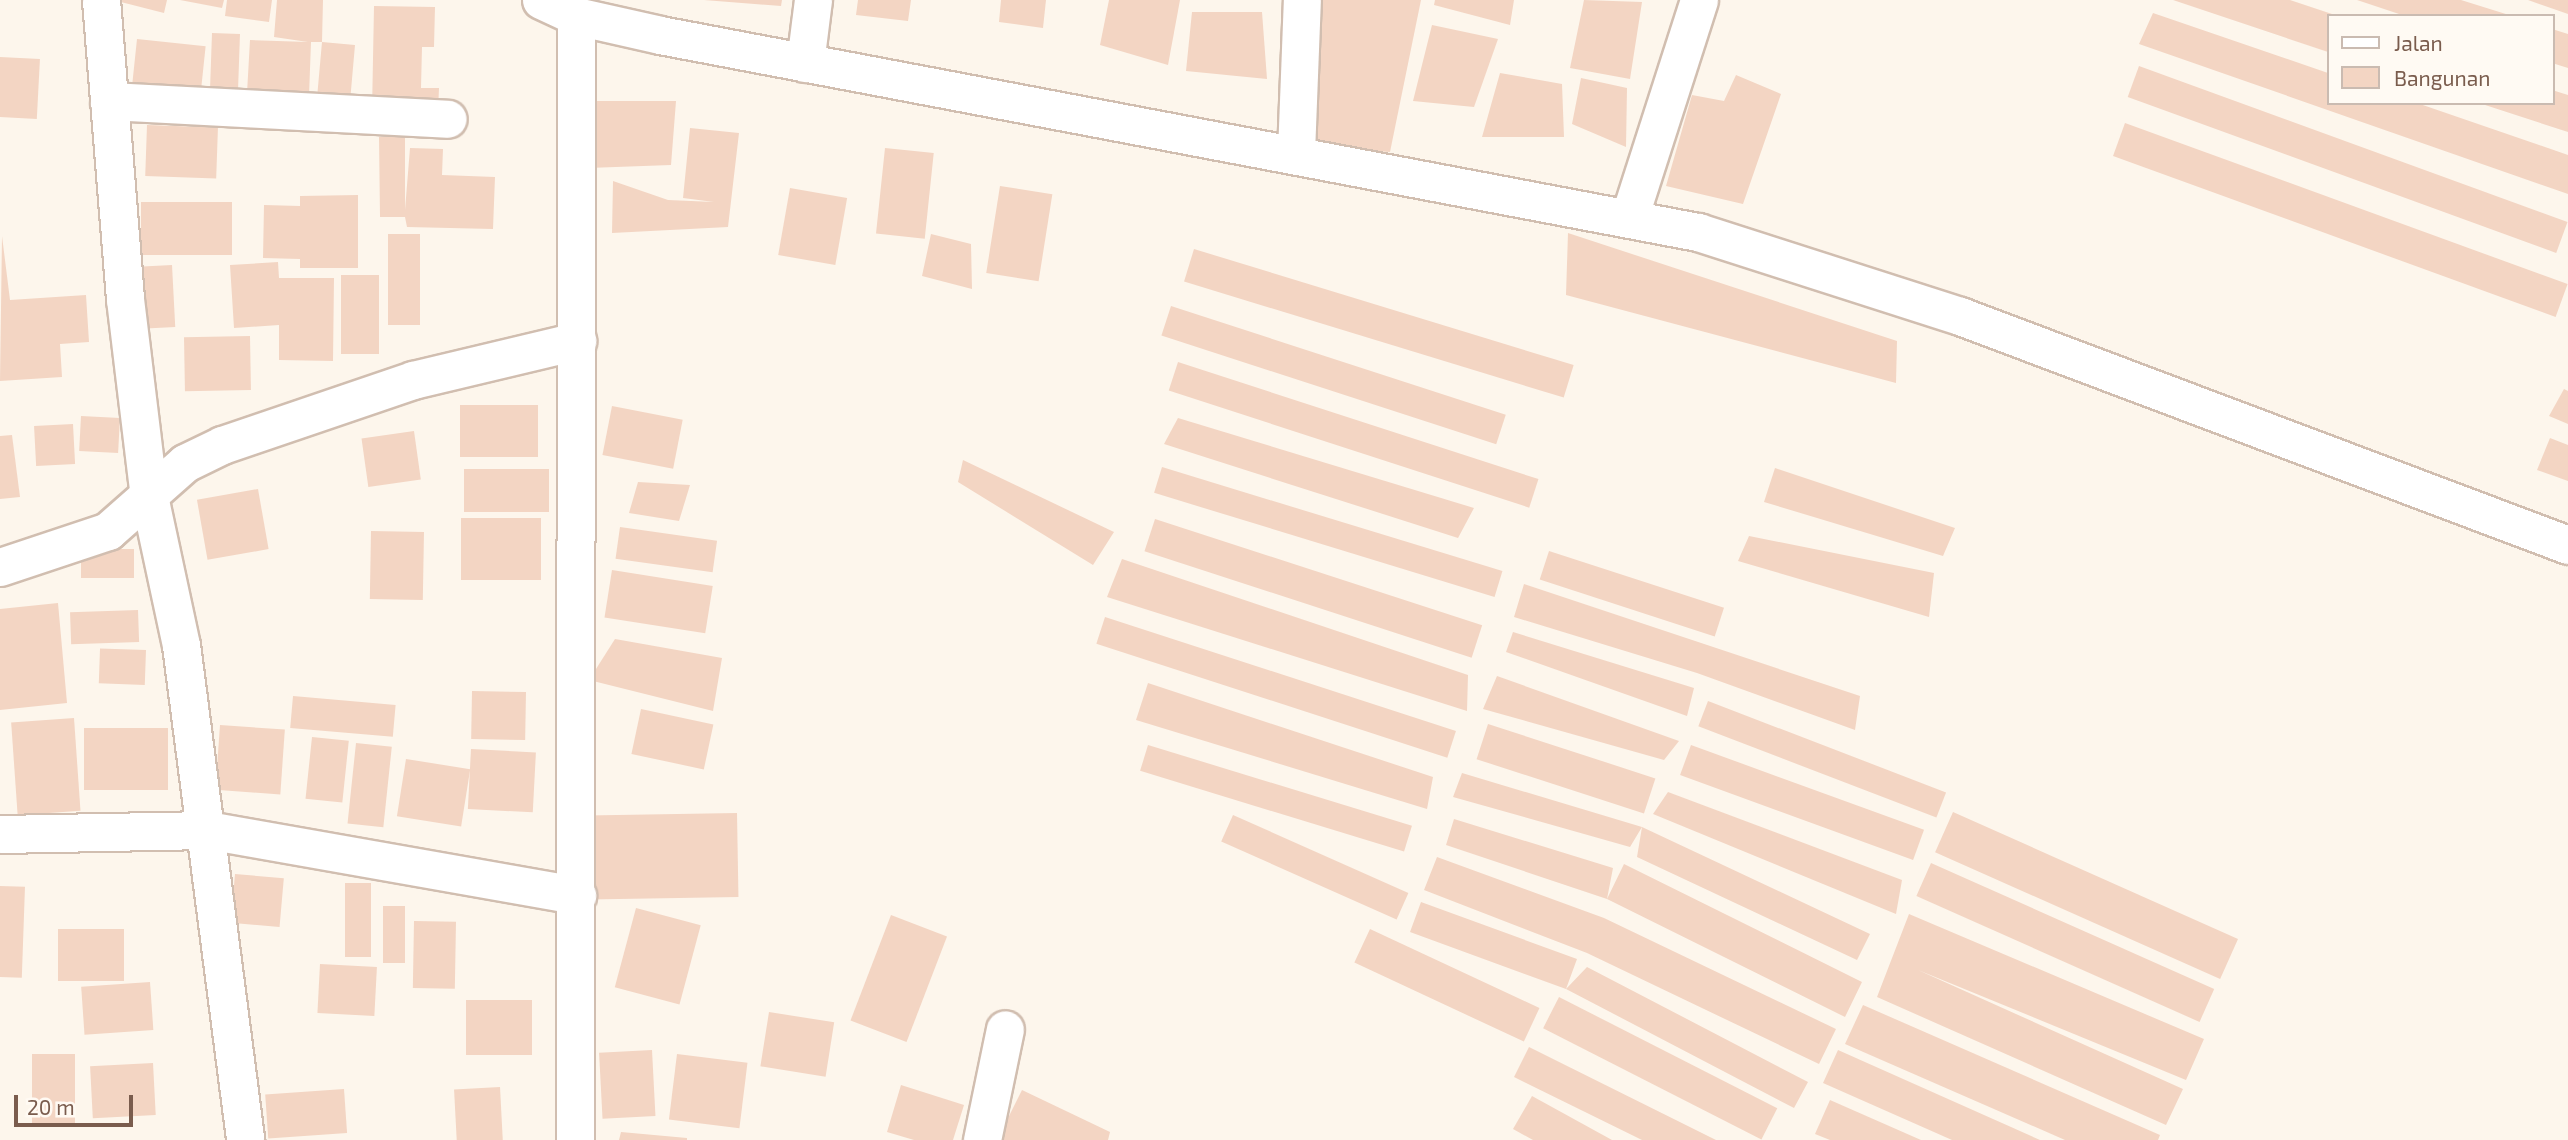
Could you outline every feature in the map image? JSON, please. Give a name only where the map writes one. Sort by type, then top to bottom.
[{"type":"street","points":[[101,0],[149,496],[181,645],[245,1140]]},
{"type":"street","points":[[541,0],[576,16],[806,63],[1630,215],[1768,251],[1960,316],[2568,545]]},
{"type":"street","points":[[806,63],[813,0]]},
{"type":"street","points":[[1296,153],[1302,0]]},
{"type":"street","points":[[1630,215],[1699,0]]},
{"type":"street","points":[[575,1140],[576,16]]},
{"type":"street","points":[[109,101],[448,119]]},
{"type":"street","points":[[0,567],[108,531],[185,463],[233,441],[413,380],[577,341]]},
{"type":"street","points":[[0,834],[207,830],[577,895]]},
{"type":"street","points":[[982,1140],[1005,1029]]},
{"type":"building","points":[[113,0],[167,0],[164,13]]},
{"type":"building","points":[[180,0],[224,0],[222,8]]},
{"type":"building","points":[[227,0],[272,0],[269,22],[225,16]]},
{"type":"building","points":[[277,0],[323,0],[322,42],[311,42],[309,96],[247,93],[250,40],[308,42],[274,37]]},
{"type":"building","points":[[704,0],[782,0],[781,6]]},
{"type":"building","points":[[858,0],[911,0],[908,21],[856,15]]},
{"type":"building","points":[[1001,0],[1046,0],[1043,28],[999,22]]},
{"type":"building","points":[[1109,0],[1180,0],[1168,65],[1100,45]]},
{"type":"building","points":[[1318,0],[1421,0],[1390,152],[1314,147]]},
{"type":"building","points":[[1435,0],[1514,0],[1510,25],[1434,5]]},
{"type":"building","points":[[1584,0],[1642,2],[1630,79],[1570,68]]},
{"type":"building","points":[[2173,0],[2290,0],[2332,14],[2326,14],[2326,51]]},
{"type":"building","points":[[2357,0],[2461,0],[2506,14],[2399,14]]},
{"type":"building","points":[[2528,0],[2568,0],[2568,14]]},
{"type":"building","points":[[374,6],[435,7],[434,47],[422,47],[421,88],[439,88],[438,112],[372,111]]},
{"type":"building","points":[[1192,12],[1262,12],[1267,79],[1186,71]]},
{"type":"building","points":[[2153,13],[2326,72],[2326,105],[2423,105],[2568,155],[2568,194],[2139,44]]},
{"type":"building","points":[[1432,25],[1498,39],[1474,107],[1413,101]]},
{"type":"building","points":[[2554,30],[2568,34],[2568,68],[2554,64]]},
{"type":"building","points":[[212,33],[240,34],[238,104],[210,103]]},
{"type":"building","points":[[137,39],[206,46],[200,103],[131,96]]},
{"type":"building","points":[[322,42],[355,45],[349,113],[316,109]]},
{"type":"building","points":[[0,57],[40,59],[37,119],[0,117]]},
{"type":"building","points":[[2139,66],[2567,222],[2556,253],[2128,97]]},
{"type":"building","points":[[1500,73],[1562,84],[1564,137],[1482,137]]},
{"type":"building","points":[[1736,75],[1781,94],[1743,204],[1666,186],[1692,95],[1724,101]]},
{"type":"building","points":[[1581,78],[1627,88],[1626,147],[1572,124]]},
{"type":"building","points":[[2554,91],[2568,95],[2568,132],[2485,105],[2554,105]]},
{"type":"building","points":[[592,101],[676,101],[671,165],[588,168]]},
{"type":"building","points":[[2125,123],[2568,284],[2556,317],[2113,156]]},
{"type":"building","points":[[147,125],[218,127],[216,178],[145,176]]},
{"type":"building","points":[[690,128],[739,133],[728,227],[612,233],[613,181],[668,200],[714,202],[683,198]]},
{"type":"building","points":[[379,137],[405,137],[405,210],[410,148],[443,149],[442,175],[495,177],[493,229],[407,227],[405,217],[380,217]]},
{"type":"building","points":[[885,148],[934,153],[925,239],[876,234]]},
{"type":"building","points":[[1000,186],[1052,194],[1039,281],[986,273]]},
{"type":"building","points":[[790,188],[847,198],[835,265],[778,255]]},
{"type":"building","points":[[358,195],[358,268],[300,268],[300,259],[263,258],[264,205],[300,206],[300,196]]},
{"type":"building","points":[[141,202],[232,202],[232,255],[141,255]]},
{"type":"building","points":[[1568,233],[1897,341],[1896,383],[1566,295]]},
{"type":"building","points":[[388,234],[420,234],[420,325],[388,325]]},
{"type":"building","points":[[931,234],[971,244],[972,289],[922,276]]},
{"type":"building","points":[[2,236],[10,300],[86,295],[89,342],[60,344],[62,377],[0,381]]},
{"type":"building","points":[[1194,249],[1574,365],[1564,398],[1184,282]]},
{"type":"building","points":[[278,262],[279,278],[334,278],[333,361],[279,360],[279,325],[234,328],[230,265]]},
{"type":"building","points":[[172,265],[175,327],[131,329],[128,267]]},
{"type":"building","points":[[341,275],[379,275],[379,354],[341,354]]},
{"type":"building","points":[[1171,306],[1506,415],[1496,444],[1161,335]]},
{"type":"building","points":[[250,336],[251,390],[185,391],[184,337]]},
{"type":"building","points":[[1178,362],[1538,479],[1529,508],[1169,391]]},
{"type":"building","points":[[2564,389],[2568,391],[2568,424],[2549,416]]},
{"type":"building","points":[[460,405],[538,405],[538,457],[460,457]]},
{"type":"building","points":[[612,406],[683,420],[673,469],[602,455]]},
{"type":"building","points":[[81,416],[120,418],[118,453],[79,451]]},
{"type":"building","points":[[1178,418],[1474,508],[1458,538],[1164,444]]},
{"type":"building","points":[[73,424],[75,464],[36,466],[34,426]]},
{"type":"building","points":[[414,431],[421,480],[368,487],[362,438]]},
{"type":"building","points":[[12,435],[20,497],[0,499],[0,436]]},
{"type":"building","points":[[2550,438],[2568,445],[2568,481],[2537,470]]},
{"type":"building","points":[[963,460],[1114,532],[1093,565],[958,482]]},
{"type":"building","points":[[1162,467],[1502,571],[1495,597],[1154,493]]},
{"type":"building","points":[[1775,468],[1955,528],[1943,556],[1764,502]]},
{"type":"building","points":[[464,469],[549,469],[549,512],[464,512]]},
{"type":"building","points":[[638,482],[690,485],[679,521],[629,513]]},
{"type":"building","points":[[258,489],[269,549],[208,560],[197,500]]},
{"type":"building","points":[[461,518],[541,518],[541,580],[461,580]]},
{"type":"building","points":[[1155,519],[1482,625],[1472,658],[1144,551]]},
{"type":"building","points":[[620,527],[717,541],[713,572],[616,559]]},
{"type":"building","points":[[371,531],[424,532],[423,600],[370,599]]},
{"type":"building","points":[[1749,536],[1934,573],[1929,617],[1738,561]]},
{"type":"building","points":[[81,549],[134,549],[134,578],[81,578]]},
{"type":"building","points":[[1549,551],[1724,608],[1715,636],[1540,580]]},
{"type":"building","points":[[1122,559],[1468,675],[1467,711],[1107,597]]},
{"type":"building","points":[[612,570],[713,586],[705,633],[604,617]]},
{"type":"building","points":[[1524,584],[1860,696],[1855,730],[1697,673],[1514,617]]},
{"type":"building","points":[[58,603],[67,703],[0,710],[0,609]]},
{"type":"building","points":[[138,610],[139,642],[71,644],[70,612]]},
{"type":"building","points":[[1105,617],[1456,731],[1447,758],[1096,644]]},
{"type":"building","points":[[1513,632],[1694,688],[1687,716],[1506,652]]},
{"type":"building","points":[[615,639],[722,658],[713,711],[589,680]]},
{"type":"building","points":[[100,648],[146,650],[145,685],[99,683]]},
{"type":"building","points":[[1497,676],[1679,741],[1664,760],[1483,709]]},
{"type":"building","points":[[1148,683],[1433,777],[1427,809],[1136,720]]},
{"type":"building","points":[[472,691],[526,692],[525,740],[471,739]]},
{"type":"building","points":[[293,696],[396,705],[393,737],[290,728]]},
{"type":"building","points":[[1708,701],[1946,792],[1936,818],[1698,726]]},
{"type":"building","points":[[641,709],[713,724],[704,769],[631,754]]},
{"type":"building","points":[[74,718],[80,811],[18,815],[11,722]]},
{"type":"building","points":[[1488,724],[1655,778],[1644,814],[1477,759]]},
{"type":"building","points":[[220,725],[285,730],[280,794],[215,790]]},
{"type":"building","points":[[84,728],[168,728],[168,790],[84,790]]},
{"type":"building","points":[[312,737],[349,741],[342,803],[306,799]]},
{"type":"building","points":[[356,743],[392,747],[383,827],[348,824]]},
{"type":"building","points":[[1148,745],[1412,826],[1404,852],[1140,771]]},
{"type":"building","points":[[1691,745],[1924,830],[1913,860],[1680,775]]},
{"type":"building","points":[[471,749],[536,752],[533,812],[468,809]]},
{"type":"building","points":[[406,759],[470,769],[461,826],[397,816]]},
{"type":"building","points":[[1462,773],[1642,827],[1630,847],[1453,797]]},
{"type":"building","points":[[1668,792],[1902,880],[1896,914],[1653,814]]},
{"type":"building","points":[[1953,812],[2238,939],[2220,979],[1935,852]]},
{"type":"building","points":[[737,813],[738,897],[588,900],[587,816]]},
{"type":"building","points":[[1233,815],[1408,893],[1397,920],[1221,841]]},
{"type":"building","points":[[1454,819],[1613,868],[1607,899],[1446,845]]},
{"type":"building","points":[[1642,827],[1870,934],[1857,960],[1637,857]]},
{"type":"building","points":[[1437,857],[1604,918],[1836,1029],[1819,1064],[1587,953],[1424,890]]},
{"type":"building","points":[[1931,863],[2214,989],[2200,1022],[1916,896]]},
{"type":"building","points":[[1624,864],[1862,982],[1845,1017],[1607,899]]},
{"type":"building","points":[[235,874],[284,878],[280,927],[231,923]]},
{"type":"building","points":[[345,883],[371,883],[371,957],[345,957]]},
{"type":"building","points":[[0,886],[25,887],[22,978],[0,977]]},
{"type":"building","points":[[1421,902],[1577,959],[1566,989],[1410,932]]},
{"type":"building","points":[[383,906],[405,906],[405,963],[383,963]]},
{"type":"building","points":[[636,908],[701,925],[679,1005],[615,987]]},
{"type":"building","points":[[1909,914],[2204,1039],[2186,1080],[1918,970],[2183,1089],[2166,1125],[1877,997]]},
{"type":"building","points":[[891,915],[947,937],[907,1042],[851,1020]]},
{"type":"building","points":[[414,921],[456,922],[455,989],[413,988]]},
{"type":"building","points":[[58,929],[124,929],[124,981],[58,981]]},
{"type":"building","points":[[1370,929],[1539,1008],[1524,1042],[1354,963]]},
{"type":"building","points":[[320,964],[377,967],[374,1016],[317,1013]]},
{"type":"building","points":[[1587,967],[1808,1082],[1794,1108],[1566,989]]},
{"type":"building","points":[[150,982],[153,1030],[85,1035],[81,987]]},
{"type":"building","points":[[1559,997],[1777,1108],[1761,1139],[1543,1028]]},
{"type":"building","points":[[466,1000],[532,1000],[532,1055],[466,1055]]},
{"type":"building","points":[[1863,1005],[2160,1135],[2158,1140],[2065,1140],[1845,1044]]},
{"type":"building","points":[[769,1012],[834,1022],[826,1077],[760,1066]]},
{"type":"building","points":[[1529,1047],[1716,1140],[1642,1140],[1514,1077]]},
{"type":"building","points":[[652,1050],[655,1116],[603,1119],[599,1053]]},
{"type":"building","points":[[1838,1050],[2040,1140],[1952,1140],[1823,1083]]},
{"type":"building","points":[[32,1054],[75,1054],[75,1123],[32,1123]]},
{"type":"building","points":[[677,1054],[747,1063],[739,1128],[669,1120]]},
{"type":"building","points":[[153,1063],[156,1115],[93,1118],[90,1066]]},
{"type":"building","points":[[901,1085],[964,1105],[953,1140],[914,1140],[887,1132]]},
{"type":"building","points":[[500,1087],[503,1140],[457,1140],[454,1089]]},
{"type":"building","points":[[344,1089],[347,1133],[268,1138],[265,1095]]},
{"type":"building","points":[[1022,1090],[1110,1132],[1108,1140],[997,1140]]},
{"type":"building","points":[[1532,1096],[1612,1140],[1533,1140],[1513,1129]]},
{"type":"building","points":[[1830,1100],[1921,1140],[1830,1140],[1815,1134]]},
{"type":"building","points":[[621,1132],[687,1138],[687,1140],[619,1140]]}]
